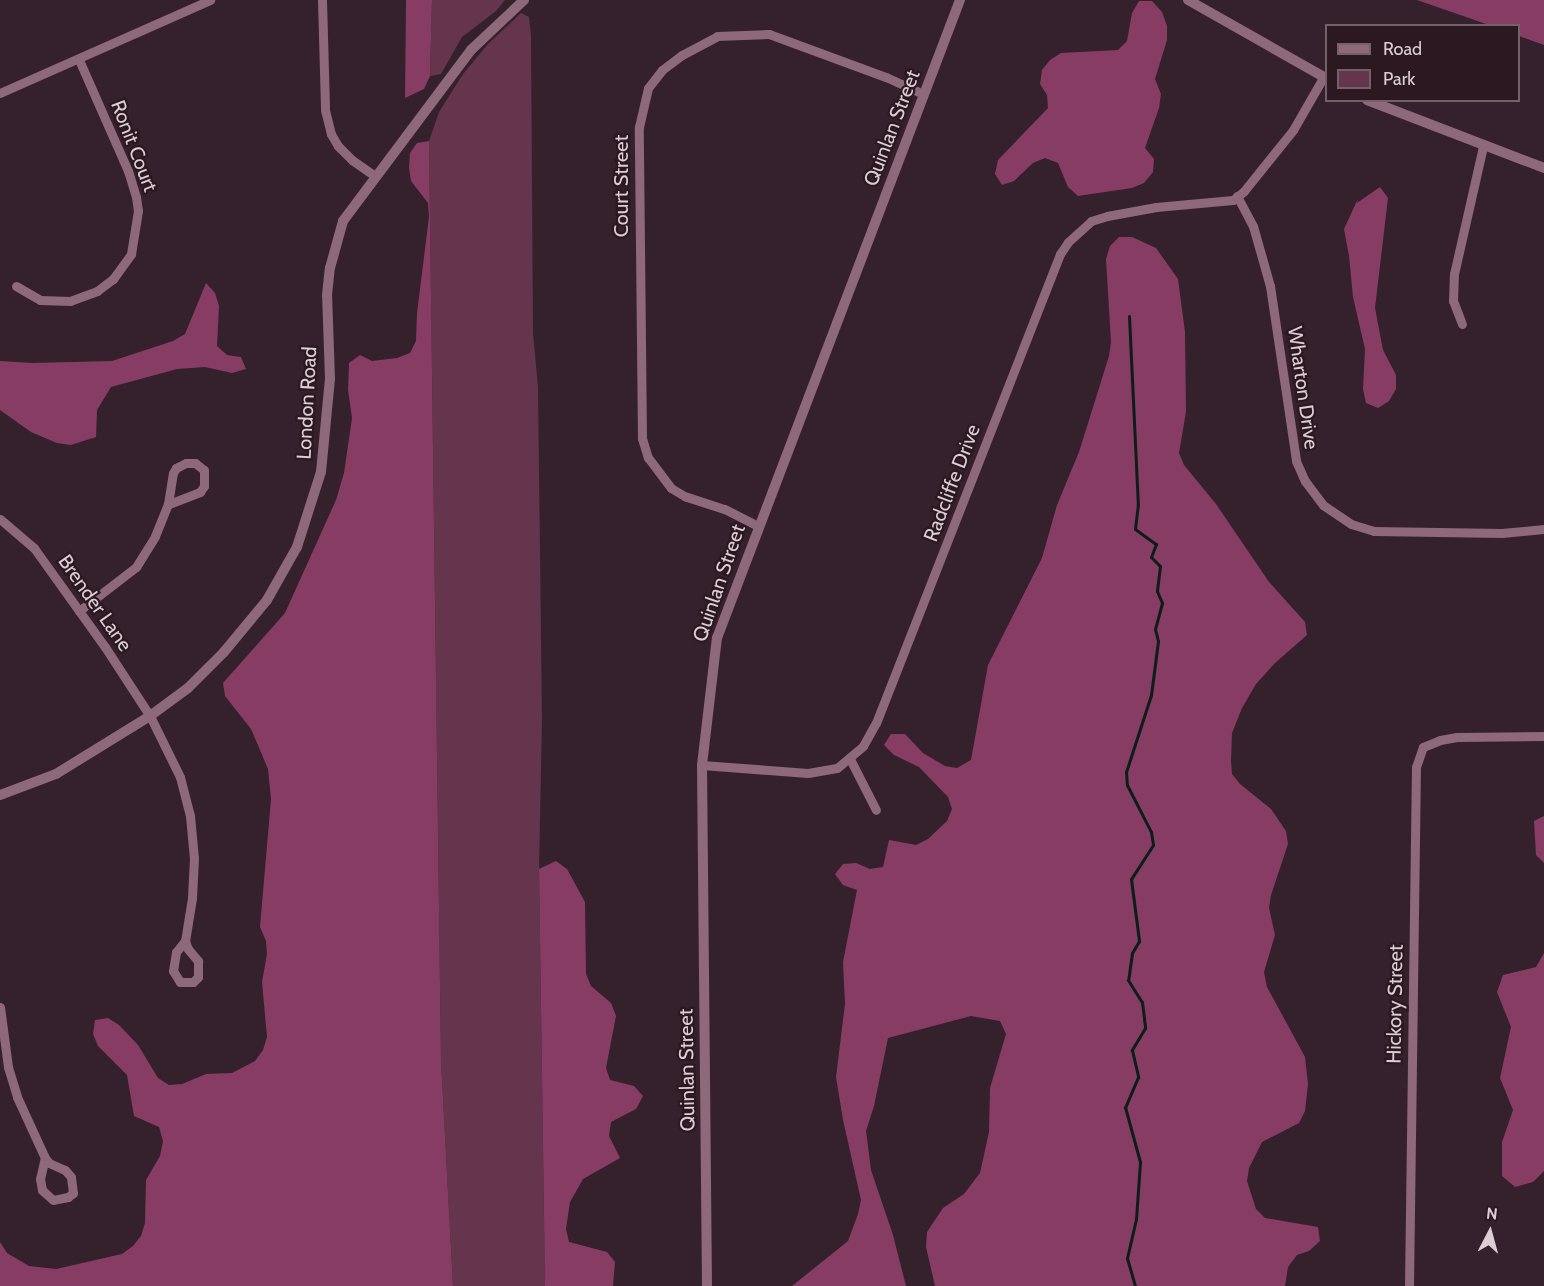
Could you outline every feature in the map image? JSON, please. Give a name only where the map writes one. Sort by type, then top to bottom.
[{"type":"street","points":[[0,93],[80,60],[210,0]]},
{"type":"street","points":[[321,0],[325,110],[331,134],[338,146],[352,160],[375,176]]},
{"type":"street","name":"London Road","points":[[0,795],[56,774],[150,716],[188,688],[230,645],[267,600],[297,547],[321,472],[327,432],[330,379],[327,295],[330,268],[343,221],[471,50],[524,0]]},
{"type":"street","name":"Quinlan Street","points":[[707,1286],[702,765],[707,705],[717,638],[960,0]]},
{"type":"street","points":[[1188,0],[1325,77],[1293,130],[1237,196]]},
{"type":"street","name":"Court Street","points":[[758,526],[723,509],[686,497],[671,488],[648,458],[642,438],[639,127],[648,88],[662,70],[682,55],[717,36],[769,34],[923,94]]},
{"type":"street","name":"Ronit Court","points":[[16,286],[40,300],[70,301],[97,291],[113,279],[131,254],[136,237],[136,197],[128,171],[80,60]]},
{"type":"street","points":[[1372,102],[1544,168]]},
{"type":"street","points":[[1462,324],[1453,301],[1454,274],[1483,146]]},
{"type":"street","name":"Wharton Drive","points":[[1237,196],[1256,234],[1270,286],[1296,461],[1305,481],[1323,505],[1351,524],[1374,531],[1502,533],[1544,529]]},
{"type":"street","name":"Radcliffe Drive","points":[[702,765],[808,773],[837,768],[850,759],[862,746],[876,723],[1060,254],[1068,242],[1092,221],[1107,216],[1156,207],[1209,204],[1237,196]]},
{"type":"street","points":[[79,611],[136,567],[155,536],[168,504],[176,468],[186,463],[201,466],[206,474],[200,492],[168,504]]},
{"type":"street","name":"Brender Lane","points":[[0,519],[34,548],[79,611],[150,716],[180,777],[190,816],[194,858],[192,898],[185,940]]},
{"type":"street","name":"Hickory Street","points":[[1410,1286],[1416,767],[1423,747],[1445,739],[1544,736]]},
{"type":"street","points":[[850,759],[876,810]]},
{"type":"street","points":[[0,1007],[8,1067],[17,1098],[45,1158],[49,1163],[65,1170],[71,1177],[73,1192],[68,1197],[53,1200],[42,1190],[40,1179],[45,1158]]},
{"type":"green space","points":[[432,0],[505,0],[496,11],[462,37],[441,74],[430,76]]},
{"type":"green space","points":[[521,13],[529,17],[531,35],[533,333],[538,387],[542,719],[539,869],[545,1286],[453,1286],[441,1061],[429,141],[439,112],[463,74],[488,44]]},
{"type":"shaded area","points":[[406,0],[432,0],[430,76],[424,89],[405,98]]},
{"type":"shaded area","points":[[1417,0],[1544,0],[1544,45],[1520,36],[1520,24],[1486,24]]},
{"type":"shaded area","points":[[1139,1],[1152,1],[1162,12],[1167,26],[1167,40],[1155,79],[1161,94],[1159,108],[1145,148],[1154,159],[1153,172],[1144,183],[1132,188],[1078,196],[1068,187],[1058,163],[1045,158],[1033,163],[1014,181],[1002,185],[995,174],[998,160],[1048,108],[1047,95],[1040,84],[1042,70],[1050,60],[1061,53],[1118,50],[1127,41],[1132,13]]},
{"type":"shaded area","points":[[429,141],[441,1061],[453,1286],[0,1286],[0,1242],[7,1253],[29,1266],[56,1269],[122,1254],[141,1236],[145,1223],[146,1180],[160,1156],[163,1141],[159,1127],[134,1116],[127,1075],[98,1046],[93,1034],[95,1020],[108,1018],[119,1025],[138,1045],[158,1078],[169,1085],[182,1084],[206,1074],[232,1073],[255,1061],[263,1050],[267,1037],[262,982],[267,954],[266,941],[260,927],[271,799],[268,769],[251,729],[225,696],[223,683],[285,613],[336,500],[344,473],[352,418],[348,390],[349,363],[360,355],[372,361],[397,358],[410,353],[416,341],[417,313],[429,217],[428,203],[411,181],[409,168],[410,153],[417,143]]},
{"type":"shaded area","points":[[1380,187],[1388,198],[1375,308],[1383,350],[1396,375],[1396,389],[1389,401],[1378,408],[1366,403],[1363,389],[1365,349],[1353,297],[1344,229],[1358,199],[1357,203]]},
{"type":"shaded area","points":[[1119,237],[1132,237],[1156,248],[1178,279],[1185,332],[1186,412],[1179,453],[1184,465],[1216,504],[1269,582],[1305,622],[1307,635],[1275,663],[1256,684],[1242,708],[1232,733],[1231,761],[1232,774],[1240,784],[1271,809],[1286,831],[1288,844],[1269,908],[1275,935],[1264,972],[1267,987],[1305,1057],[1308,1084],[1305,1111],[1299,1123],[1262,1142],[1249,1168],[1247,1181],[1256,1209],[1265,1218],[1318,1227],[1320,1241],[1309,1251],[1297,1255],[1288,1267],[1285,1286],[935,1286],[926,1247],[927,1232],[943,1208],[964,1194],[980,1173],[989,1132],[990,1088],[1006,1034],[1000,1021],[971,1016],[888,1038],[874,1106],[866,1131],[871,1170],[893,1235],[906,1286],[792,1286],[848,1241],[861,1200],[836,1077],[845,1004],[843,962],[857,890],[843,885],[835,874],[843,864],[856,863],[870,869],[883,867],[889,840],[916,845],[928,839],[947,821],[952,809],[948,797],[919,767],[894,755],[884,745],[891,734],[905,734],[923,753],[945,766],[957,768],[971,760],[988,665],[1042,558],[1057,505],[1079,452],[1109,356],[1111,342],[1106,259],[1110,246]]},
{"type":"shaded area","points":[[206,283],[215,293],[219,306],[217,346],[227,355],[241,357],[246,369],[232,373],[205,367],[177,369],[111,387],[97,410],[96,437],[71,445],[57,443],[31,432],[0,410],[0,361],[32,363],[112,361],[173,341],[185,334]]},
{"type":"shaded area","points":[[1544,816],[1544,863],[1536,855],[1534,821]]},
{"type":"shaded area","points":[[556,861],[567,869],[585,902],[586,974],[591,986],[611,1003],[616,1016],[606,1068],[610,1080],[634,1086],[643,1096],[636,1109],[611,1122],[609,1136],[620,1158],[583,1179],[570,1202],[566,1229],[569,1242],[607,1252],[615,1262],[613,1286],[545,1286],[539,869]]},
{"type":"shaded area","points":[[1544,953],[1544,1171],[1533,1182],[1515,1187],[1502,1176],[1502,1142],[1513,1110],[1500,1078],[1511,1027],[1497,992],[1503,975],[1536,967]]},
{"type":"waterway","points":[[1129,316],[1138,504],[1135,529],[1156,544],[1151,557],[1160,566],[1157,591],[1162,603],[1155,629],[1158,641],[1151,695],[1126,772],[1127,785],[1151,832],[1153,845],[1131,879],[1139,941],[1132,953],[1128,980],[1142,1002],[1145,1028],[1132,1050],[1138,1077],[1125,1107],[1140,1162],[1136,1219],[1127,1258],[1135,1286]]}]
